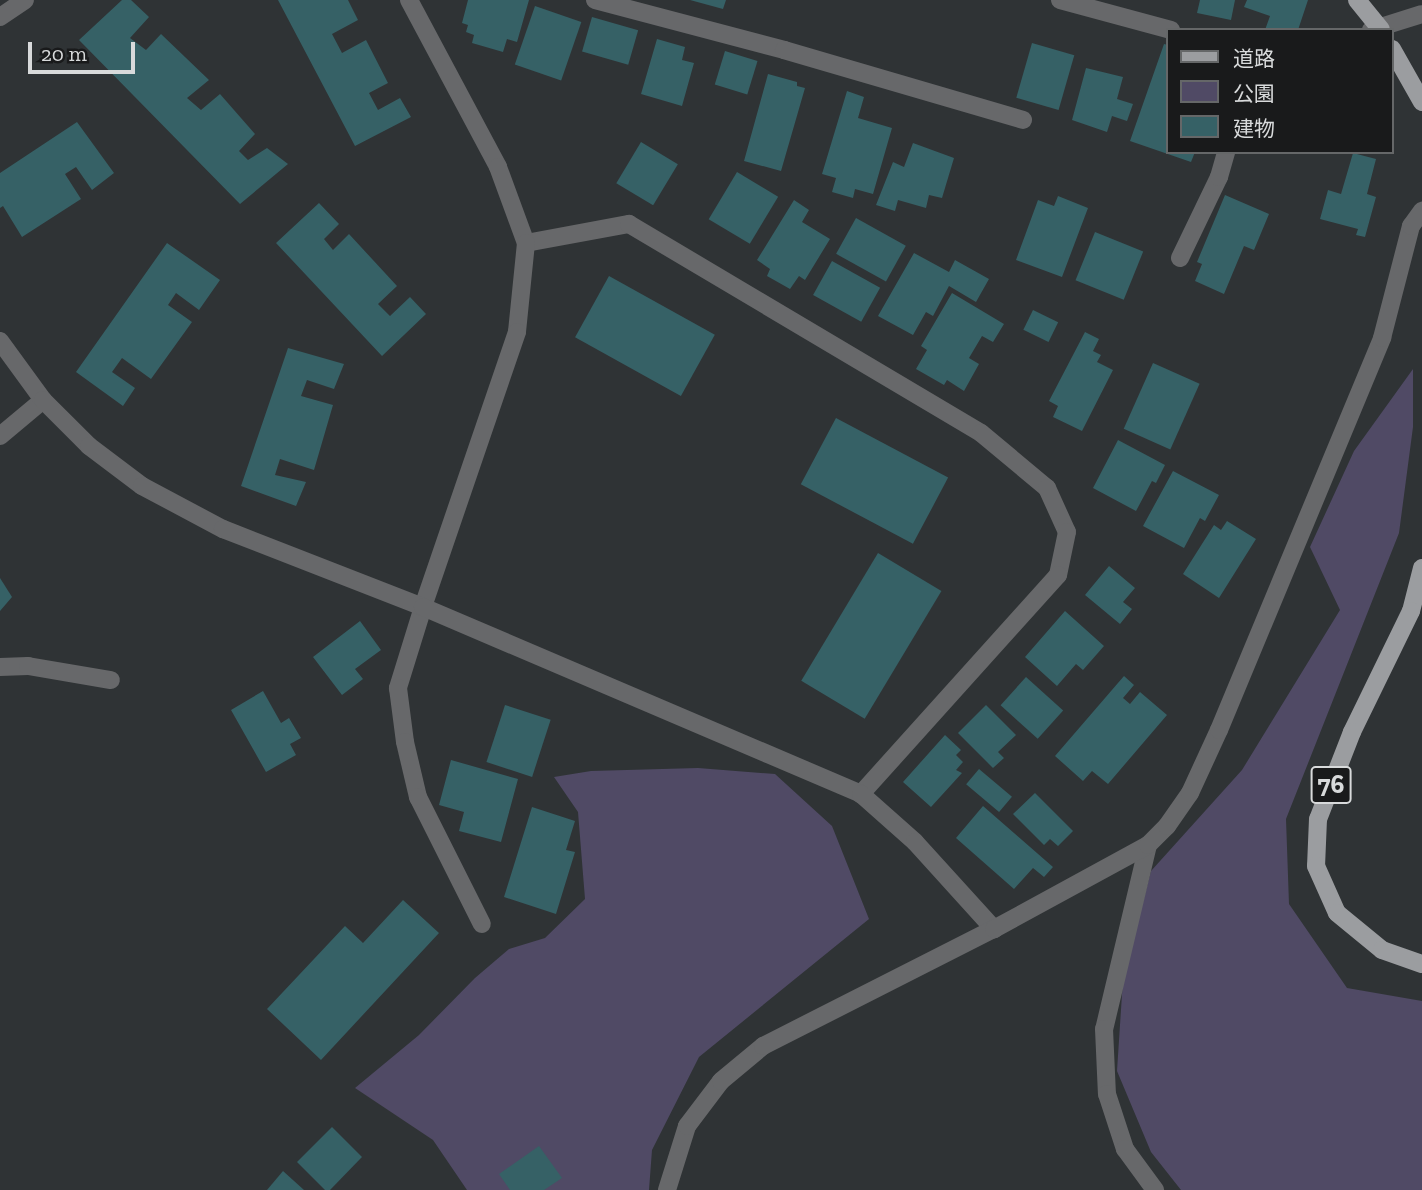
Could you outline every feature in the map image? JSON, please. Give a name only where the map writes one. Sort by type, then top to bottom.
[{"type":"main road","points":[[1357,0],[1377,28]]},
{"type":"main road","points":[[1394,53],[1422,102]]},
{"type":"main road","name":"76","points":[[1422,568],[1411,611],[1352,732],[1318,819],[1316,866],[1337,913],[1382,950],[1422,964]]},
{"type":"street","points":[[0,17],[25,0]]},
{"type":"street","points":[[409,0],[498,167],[526,243],[517,332],[398,688],[405,742],[418,797],[482,924]]},
{"type":"street","points":[[595,0],[784,50],[1023,120]]},
{"type":"street","points":[[1060,0],[1166,29]]},
{"type":"street","points":[[1377,28],[1422,14]]},
{"type":"street","points":[[1180,258],[1219,177],[1225,154]]},
{"type":"street","points":[[667,1190],[687,1126],[721,1081],[763,1046],[994,929],[1148,845],[1167,826],[1190,793],[1219,730],[1382,338],[1411,226],[1422,211]]},
{"type":"street","points":[[526,243],[629,224],[981,433],[1046,488],[1067,533],[1058,575],[860,794]]},
{"type":"street","points":[[0,341],[43,400],[89,446],[142,486],[223,529],[424,607],[860,794],[915,842],[994,929]]},
{"type":"street","points":[[0,436],[43,400]]},
{"type":"street","points":[[0,667],[28,666],[111,680]]},
{"type":"street","points":[[1148,845],[1104,1029],[1107,1094],[1125,1149],[1155,1190]]},
{"type":"green space","points":[[1413,369],[1413,427],[1399,533],[1286,819],[1289,904],[1347,988],[1422,1001],[1422,1190],[1181,1190],[1151,1152],[1117,1071],[1123,979],[1151,871],[1242,770],[1340,610],[1310,547],[1354,451]]},
{"type":"green space","points":[[698,768],[775,774],[832,826],[869,919],[699,1057],[652,1150],[649,1190],[467,1190],[433,1140],[355,1088],[419,1035],[475,978],[509,949],[545,938],[585,899],[578,812],[554,777],[591,771]]},
{"type":"building","points":[[122,0],[131,0],[149,17],[130,38],[146,50],[161,34],[209,80],[187,98],[201,110],[220,94],[255,134],[239,151],[248,160],[267,148],[288,164],[240,204],[79,40]]},
{"type":"building","points":[[278,0],[348,0],[358,20],[332,34],[342,53],[366,40],[388,83],[369,93],[378,110],[400,98],[411,117],[355,146]]},
{"type":"building","points":[[468,0],[529,0],[517,42],[507,39],[503,52],[472,43],[474,35],[466,32],[468,25],[462,23]]},
{"type":"building","points":[[690,0],[726,0],[723,9]]},
{"type":"building","points":[[1200,0],[1235,0],[1231,20],[1197,13]]},
{"type":"building","points":[[1247,0],[1308,0],[1299,28],[1266,28],[1270,16],[1244,7]]},
{"type":"building","points":[[535,6],[581,22],[561,81],[515,65]]},
{"type":"building","points":[[592,17],[638,30],[628,65],[582,52]]},
{"type":"building","points":[[657,39],[685,47],[682,60],[694,63],[682,106],[641,94]]},
{"type":"building","points":[[1032,43],[1074,55],[1059,110],[1016,98]]},
{"type":"building","points":[[1164,44],[1166,44],[1166,153],[1130,141]]},
{"type":"building","points":[[725,51],[758,61],[747,94],[715,84]]},
{"type":"building","points":[[1086,68],[1123,77],[1117,99],[1133,104],[1127,121],[1112,116],[1107,132],[1072,120]]},
{"type":"building","points":[[768,74],[797,82],[797,86],[805,88],[781,171],[744,161]]},
{"type":"building","points":[[847,91],[864,97],[858,118],[892,128],[873,194],[855,189],[853,198],[832,192],[836,178],[822,174]]},
{"type":"building","points":[[77,122],[114,173],[92,190],[76,167],[65,174],[81,199],[22,237],[3,206],[0,208],[0,173]]},
{"type":"building","points":[[641,142],[678,164],[653,205],[616,183]]},
{"type":"building","points":[[913,143],[954,158],[942,198],[929,195],[926,208],[898,200],[895,211],[876,205],[893,162],[904,167]]},
{"type":"building","points":[[1168,154],[1194,154],[1191,162]]},
{"type":"building","points":[[1353,154],[1376,159],[1367,194],[1376,197],[1365,237],[1356,235],[1358,229],[1320,219],[1328,190],[1341,194]]},
{"type":"building","points":[[737,172],[778,197],[750,244],[709,219]]},
{"type":"building","points":[[1225,195],[1269,214],[1254,250],[1244,246],[1224,294],[1195,281],[1202,264],[1197,262]]},
{"type":"building","points":[[1058,196],[1088,208],[1062,277],[1016,260],[1038,200],[1054,206]]},
{"type":"building","points":[[794,200],[809,210],[802,222],[830,239],[805,280],[799,276],[790,289],[767,276],[770,269],[757,260]]},
{"type":"building","points":[[319,203],[339,224],[324,239],[333,250],[349,234],[397,286],[378,304],[390,316],[410,297],[426,314],[382,356],[276,243]]},
{"type":"building","points":[[856,218],[906,246],[886,281],[836,254]]},
{"type":"building","points":[[1095,232],[1143,251],[1124,300],[1076,280]]},
{"type":"building","points":[[167,243],[220,280],[199,310],[176,293],[168,305],[192,322],[151,379],[122,358],[112,372],[135,388],[123,406],[76,372]]},
{"type":"building","points":[[914,253],[949,272],[955,260],[989,279],[976,302],[949,286],[933,316],[926,312],[913,335],[878,316]]},
{"type":"building","points":[[832,261],[880,288],[861,322],[813,295]]},
{"type":"building","points":[[609,276],[715,335],[681,396],[575,337]]},
{"type":"building","points":[[952,293],[1004,324],[993,342],[982,336],[969,358],[979,364],[964,391],[947,380],[944,385],[916,369],[927,350],[921,346]]},
{"type":"building","points":[[1033,310],[1058,322],[1049,342],[1023,330]]},
{"type":"building","points":[[1085,332],[1099,339],[1093,351],[1101,355],[1097,362],[1113,370],[1082,431],[1053,417],[1058,406],[1049,401]]},
{"type":"building","points":[[288,348],[344,364],[334,389],[307,380],[301,396],[333,405],[314,470],[280,459],[275,475],[306,482],[296,506],[241,486]]},
{"type":"building","points":[[1153,363],[1200,384],[1170,450],[1124,429]]},
{"type":"building","points":[[836,418],[948,478],[913,544],[801,484]]},
{"type":"building","points":[[1118,440],[1165,465],[1156,483],[1152,481],[1136,511],[1093,488]]},
{"type":"building","points":[[1173,471],[1219,495],[1205,521],[1200,518],[1184,548],[1143,526]]},
{"type":"building","points":[[1227,521],[1256,539],[1219,598],[1183,574],[1214,525],[1221,530]]},
{"type":"building","points":[[878,553],[941,591],[865,719],[801,681]]},
{"type":"building","points":[[1109,566],[1135,588],[1123,602],[1132,609],[1120,624],[1085,595]]},
{"type":"building","points":[[0,578],[12,597],[0,611]]},
{"type":"building","points":[[1065,611],[1104,646],[1083,670],[1076,664],[1057,686],[1025,657]]},
{"type":"building","points":[[360,621],[381,650],[355,669],[363,679],[342,695],[313,657]]},
{"type":"building","points":[[1124,676],[1134,685],[1123,698],[1130,704],[1140,692],[1167,715],[1108,784],[1092,771],[1083,781],[1055,756]]},
{"type":"building","points":[[1026,677],[1063,710],[1038,739],[1001,705]]},
{"type":"building","points":[[263,691],[281,723],[289,718],[301,738],[290,744],[296,755],[266,772],[231,710]]},
{"type":"building","points":[[505,705],[551,720],[532,777],[486,762]]},
{"type":"building","points":[[986,705],[1016,735],[998,752],[1004,758],[993,768],[958,733]]},
{"type":"building","points":[[945,735],[961,750],[956,755],[963,762],[956,770],[962,773],[931,807],[903,782]]},
{"type":"building","points":[[451,760],[518,779],[501,842],[459,831],[464,812],[439,805]]},
{"type":"building","points":[[979,769],[1012,797],[999,812],[966,784]]},
{"type":"building","points":[[1035,793],[1073,831],[1058,846],[1050,839],[1044,845],[1013,814]]},
{"type":"building","points":[[983,806],[1053,867],[1044,877],[1033,868],[1014,889],[956,838]]},
{"type":"building","points":[[532,807],[575,821],[566,850],[575,852],[556,914],[504,897]]},
{"type":"building","points":[[403,900],[439,933],[321,1060],[267,1009],[345,926],[363,943]]},
{"type":"building","points":[[332,1127],[362,1157],[330,1190],[325,1190],[297,1162]]},
{"type":"building","points":[[539,1146],[562,1178],[544,1190],[510,1190],[499,1174]]},
{"type":"building","points":[[283,1171],[304,1190],[267,1190]]}]
